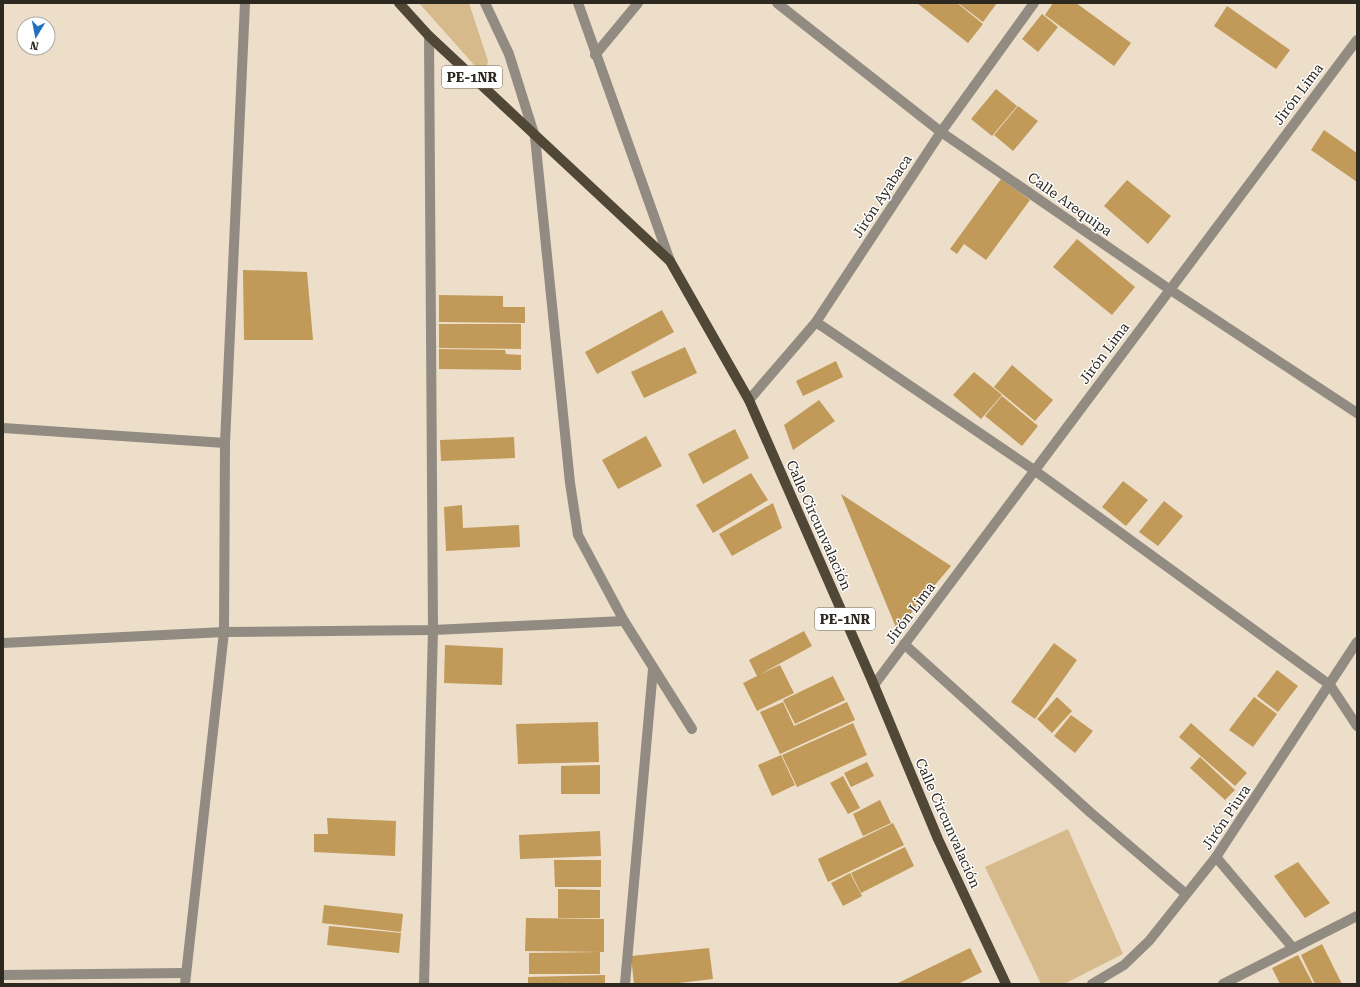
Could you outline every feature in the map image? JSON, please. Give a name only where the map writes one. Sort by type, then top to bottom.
[{"type":"main road","name":"PE-1NR","points":[[399,3],[429,36],[535,137],[548,147],[670,261]]},
{"type":"main road","name":"Calle Circunvalación","points":[[670,261],[749,400],[874,685],[938,839],[1006,984]]},
{"type":"street","points":[[185,984],[224,632],[226,443],[245,3]]},
{"type":"street","points":[[485,3],[509,54],[535,137],[570,483],[578,535],[624,621],[653,670],[692,729]]},
{"type":"street","points":[[578,3],[595,55],[670,261]]},
{"type":"street","points":[[595,55],[638,3]]},
{"type":"street","name":"Calle Arequipa","points":[[778,3],[941,132],[1169,289],[1357,413]]},
{"type":"street","name":"Jirón Ayabaca","points":[[749,400],[816,322],[941,132],[1034,3]]},
{"type":"street","points":[[424,984],[433,630],[429,36]]},
{"type":"street","name":"Jirón Lima","points":[[874,685],[1169,289],[1357,40]]},
{"type":"street","points":[[816,322],[1034,470],[1330,685],[1357,726]]},
{"type":"street","points":[[3,428],[226,443]]},
{"type":"street","points":[[3,642],[224,632],[433,630],[624,621]]},
{"type":"street","name":"Jirón Piura","points":[[1092,984],[1124,965],[1149,941],[1216,857],[1357,642]]},
{"type":"street","points":[[904,644],[1092,813],[1186,894]]},
{"type":"street","points":[[625,984],[653,670]]},
{"type":"street","points":[[1216,857],[1293,948]]},
{"type":"street","points":[[1223,984],[1357,916]]},
{"type":"street","points":[[3,975],[186,973]]},
{"type":"shaded area","points":[[419,3],[469,3],[488,61],[484,76]]},
{"type":"shaded area","points":[[1068,829],[1123,954],[1064,984],[1041,984],[985,867]]},
{"type":"building","points":[[917,3],[957,3],[983,24],[968,43]]},
{"type":"building","points":[[958,3],[997,3],[983,22]]},
{"type":"building","points":[[1053,3],[1076,3],[1131,43],[1114,66],[1045,15]]},
{"type":"building","points":[[1227,6],[1290,50],[1276,69],[1214,26]]},
{"type":"building","points":[[1042,14],[1058,27],[1038,52],[1022,39]]},
{"type":"building","points":[[996,89],[1017,106],[992,136],[971,119]]},
{"type":"building","points":[[1018,106],[1038,121],[1013,151],[994,135]]},
{"type":"building","points":[[1324,130],[1357,153],[1357,182],[1311,150]]},
{"type":"building","points":[[1001,179],[1030,200],[986,260],[964,244],[957,254],[950,249]]},
{"type":"building","points":[[1127,180],[1171,216],[1148,244],[1104,206]]},
{"type":"building","points":[[1077,239],[1135,287],[1112,315],[1053,267]]},
{"type":"building","points":[[243,270],[307,272],[313,340],[244,340]]},
{"type":"building","points":[[439,295],[503,296],[503,307],[525,307],[525,323],[439,322]]},
{"type":"building","points":[[662,310],[674,332],[597,374],[585,352]]},
{"type":"building","points":[[439,324],[521,324],[521,349],[439,348]]},
{"type":"building","points":[[685,347],[697,373],[644,398],[631,372]]},
{"type":"building","points":[[439,349],[505,350],[506,354],[521,355],[521,370],[439,369]]},
{"type":"building","points":[[836,361],[843,377],[803,396],[796,381]]},
{"type":"building","points":[[1012,365],[1053,400],[1035,421],[994,387]]},
{"type":"building","points":[[974,372],[1002,395],[981,419],[953,395]]},
{"type":"building","points":[[1002,396],[1038,426],[1022,446],[985,416]]},
{"type":"building","points":[[819,400],[835,421],[793,450],[784,425]]},
{"type":"building","points":[[735,429],[749,458],[703,484],[688,454]]},
{"type":"building","points":[[646,436],[662,466],[618,489],[602,460]]},
{"type":"building","points":[[514,437],[515,458],[441,461],[440,440]]},
{"type":"building","points":[[751,473],[768,500],[713,533],[696,505]]},
{"type":"building","points":[[1123,481],[1148,500],[1126,526],[1102,507]]},
{"type":"building","points":[[841,494],[951,566],[897,630]]},
{"type":"building","points":[[1164,501],[1183,516],[1158,546],[1139,532]]},
{"type":"building","points":[[773,503],[782,528],[732,556],[719,534]]},
{"type":"building","points":[[462,505],[463,528],[519,525],[520,547],[446,551],[444,507]]},
{"type":"building","points":[[804,631],[812,646],[759,675],[780,665],[794,693],[757,711],[743,683],[757,676],[749,660]]},
{"type":"building","points":[[1054,643],[1077,660],[1035,719],[1011,702]]},
{"type":"building","points":[[445,645],[503,648],[502,685],[444,683]]},
{"type":"building","points":[[1277,670],[1298,686],[1278,712],[1257,696]]},
{"type":"building","points":[[833,676],[845,700],[795,724],[783,700]]},
{"type":"building","points":[[1057,697],[1072,711],[1052,733],[1037,719]]},
{"type":"building","points":[[1254,697],[1277,714],[1253,747],[1229,730]]},
{"type":"building","points":[[783,702],[794,726],[847,702],[855,720],[780,754],[760,712]]},
{"type":"building","points":[[1071,715],[1093,731],[1075,753],[1054,736]]},
{"type":"building","points":[[598,722],[599,762],[518,764],[516,724]]},
{"type":"building","points":[[853,723],[867,755],[797,787],[782,755]]},
{"type":"building","points":[[1191,723],[1247,773],[1235,786],[1179,737]]},
{"type":"building","points":[[781,755],[795,785],[772,796],[758,765]]},
{"type":"building","points":[[1200,757],[1235,790],[1225,800],[1190,768]]},
{"type":"building","points":[[867,762],[874,776],[851,787],[844,773]]},
{"type":"building","points":[[600,765],[600,794],[561,794],[561,766]]},
{"type":"building","points":[[843,776],[860,808],[848,814],[830,783]]},
{"type":"building","points":[[880,800],[891,823],[863,836],[853,814]]},
{"type":"building","points":[[327,818],[396,821],[395,856],[314,852],[314,834],[328,834]]},
{"type":"building","points":[[893,823],[904,845],[828,882],[818,859]]},
{"type":"building","points":[[600,831],[601,856],[520,859],[519,835]]},
{"type":"building","points":[[905,847],[914,866],[861,893],[851,873]]},
{"type":"building","points":[[554,860],[601,860],[601,887],[555,887]]},
{"type":"building","points":[[1298,862],[1330,903],[1305,918],[1274,876]]},
{"type":"building","points":[[850,873],[862,896],[843,906],[831,883]]},
{"type":"building","points":[[558,889],[600,890],[600,918],[558,918]]},
{"type":"building","points":[[324,905],[403,914],[401,932],[322,923]]},
{"type":"building","points":[[526,918],[604,919],[604,952],[525,951]]},
{"type":"building","points":[[329,926],[401,933],[399,953],[327,945]]},
{"type":"building","points":[[1322,944],[1342,984],[1315,984],[1301,955]]},
{"type":"building","points":[[709,948],[713,979],[670,984],[634,984],[631,956]]},
{"type":"building","points":[[970,948],[982,972],[958,984],[896,984]]},
{"type":"building","points":[[600,952],[600,974],[529,974],[529,953]]},
{"type":"building","points":[[1298,955],[1313,984],[1280,984],[1272,968]]},
{"type":"building","points":[[605,975],[605,984],[528,984],[528,977]]}]
